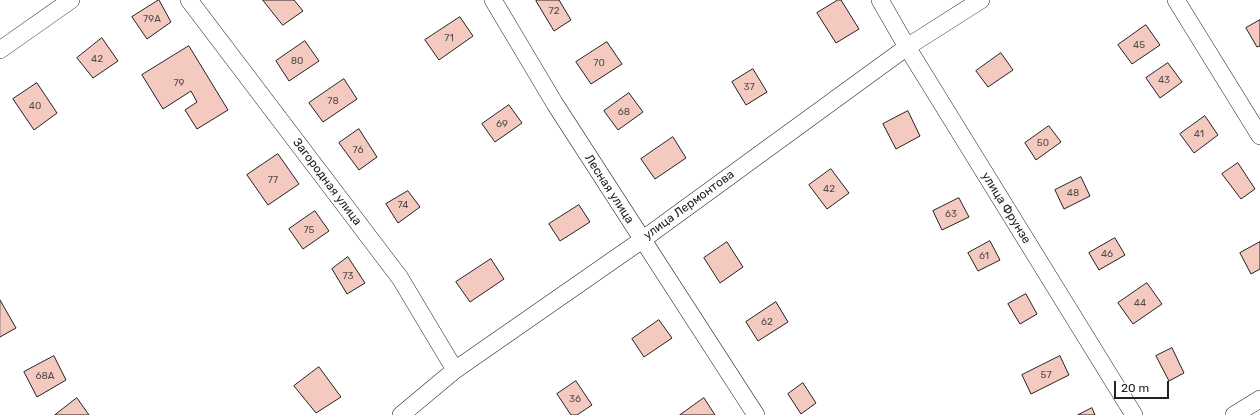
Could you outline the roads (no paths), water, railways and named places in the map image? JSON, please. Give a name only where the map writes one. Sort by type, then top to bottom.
[{"type":"street","points":[[0,50],[71,0]]},
{"type":"street","name":"Загородная улица","points":[[189,0],[400,278],[455,370]]},
{"type":"street","name":"Лесная улица","points":[[493,0],[555,104],[756,415]]},
{"type":"street","name":"улица Фрунзе","points":[[880,0],[907,47],[1134,415]]},
{"type":"street","name":"улица Лермонтова","points":[[401,415],[455,370],[642,240],[907,47],[981,0]]},
{"type":"street","points":[[1176,0],[1260,136]]},
{"type":"street","points":[[1234,415],[1260,399]]}]
